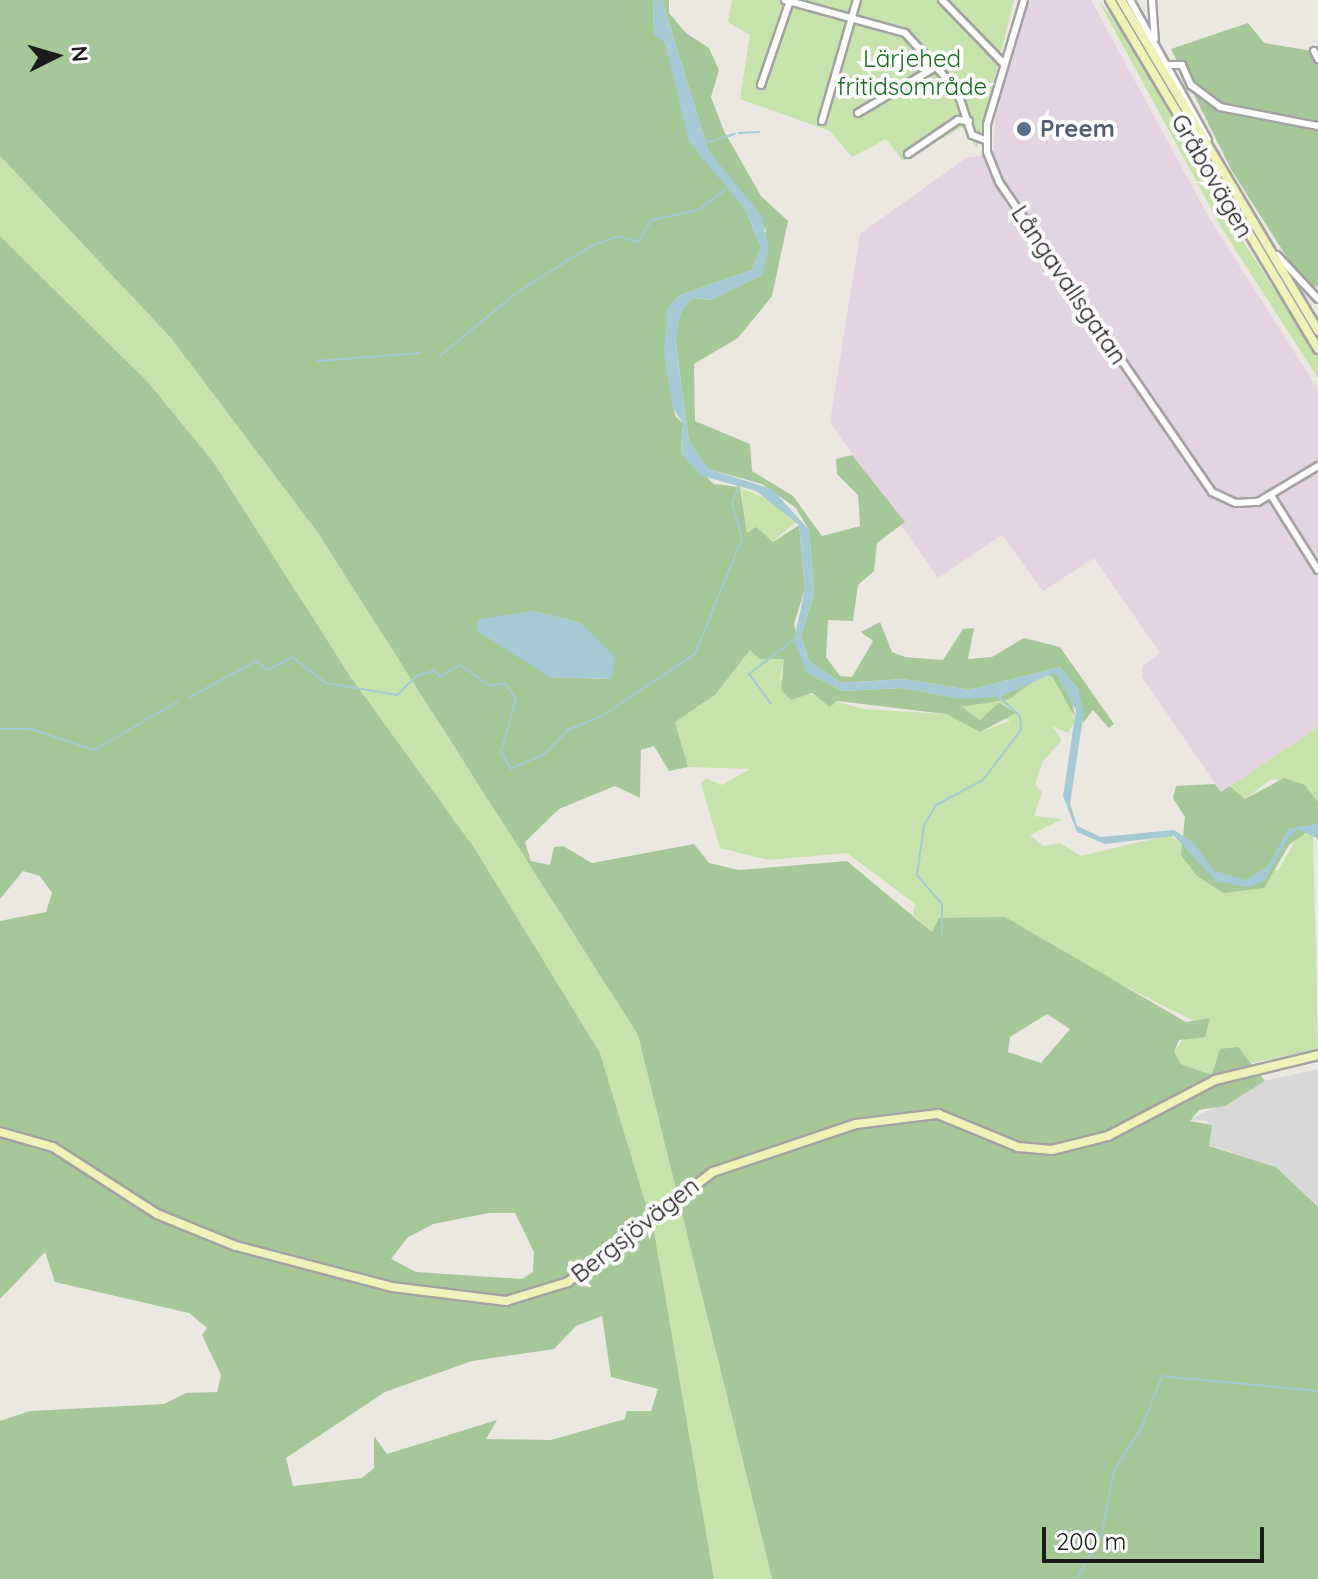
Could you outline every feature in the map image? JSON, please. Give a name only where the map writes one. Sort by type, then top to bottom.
[{"type":"main road","name":"Gråbovägen","points":[[1110,0],[1318,349]]},
{"type":"main road","name":"Gråbovägen","points":[[1121,0],[1318,331]]},
{"type":"main road","name":"Bergsjövägen","points":[[0,1132],[53,1147],[157,1214],[224,1242],[379,1284],[506,1301],[568,1282],[713,1172],[856,1124],[938,1114],[1014,1146],[1052,1150],[1108,1136],[1199,1086],[1318,1055]]},
{"type":"street","points":[[822,121],[857,0]]},
{"type":"street","points":[[942,0],[1003,63]]},
{"type":"street","points":[[761,85],[788,1],[820,2],[905,33],[932,69],[957,90],[972,135],[985,140],[1003,63],[1023,0]]},
{"type":"street","points":[[1130,0],[1170,65],[1245,206],[1292,277],[1318,299]]},
{"type":"street","points":[[1152,0],[1155,39]]},
{"type":"street","points":[[1314,51],[1318,59]]},
{"type":"street","points":[[1170,65],[1182,65],[1191,85],[1220,107],[1318,126]]},
{"type":"street","points":[[858,113],[932,69]]},
{"type":"street","points":[[908,154],[958,120],[969,121]]},
{"type":"street","name":"Långavallsgatan","points":[[985,140],[999,182],[1212,492],[1236,503],[1272,497],[1318,466]]},
{"type":"street","points":[[1272,497],[1318,570]]},
{"type":"shaded area","points":[[1030,0],[1091,0],[1211,221],[1318,389],[1318,727],[1221,792],[1142,677],[1143,666],[1160,653],[1094,558],[1043,591],[1002,535],[938,578],[830,422],[860,234],[966,158],[993,154],[997,98]]},
{"type":"shaded area","points":[[1318,1069],[1318,1207],[1276,1167],[1209,1145],[1207,1121],[1189,1120],[1265,1081]]},
{"type":"green space","points":[[0,0],[653,0],[654,34],[665,42],[688,131],[745,209],[761,247],[752,270],[680,295],[667,309],[666,364],[675,416],[683,423],[681,453],[714,484],[740,487],[747,533],[756,527],[773,542],[799,525],[805,589],[794,624],[806,672],[842,691],[903,688],[952,697],[1000,697],[1042,673],[1055,672],[1071,693],[1075,717],[1052,676],[1041,675],[1010,699],[962,707],[980,720],[999,703],[1016,713],[980,732],[946,714],[837,701],[830,707],[812,693],[791,700],[781,690],[784,659],[760,659],[750,650],[715,695],[675,722],[688,767],[669,771],[654,746],[641,750],[640,798],[615,786],[559,809],[525,842],[531,861],[550,865],[554,847],[563,846],[592,863],[694,844],[709,863],[739,870],[847,861],[932,932],[939,918],[1005,917],[1186,1022],[1210,1018],[1205,1037],[1179,1040],[1174,1052],[1181,1064],[1212,1075],[1220,1049],[1238,1047],[1265,1081],[1225,1106],[1199,1110],[1190,1121],[1212,1125],[1209,1146],[1276,1167],[1318,1207],[1318,1579],[772,1579],[638,1035],[318,533],[171,338],[0,156]],"holes":[[[534,611],[581,623],[610,679],[549,677]],[[1047,1014],[1070,1029],[1041,1063],[1008,1052],[1010,1037]]]},
{"type":"green space","points":[[662,0],[669,0],[669,13],[686,33],[709,48],[719,70],[711,97],[724,131],[761,196],[788,221],[772,296],[738,338],[694,364],[695,421],[750,444],[752,471],[793,496],[822,536],[860,526],[858,495],[837,474],[836,459],[852,455],[905,522],[877,543],[874,571],[858,585],[853,621],[828,620],[826,657],[840,676],[852,677],[873,641],[861,632],[880,622],[892,652],[905,657],[943,660],[963,629],[974,628],[968,659],[992,657],[1024,638],[1060,647],[1114,724],[1109,728],[1093,710],[1083,723],[1078,689],[1060,667],[970,690],[903,679],[841,683],[809,661],[801,636],[814,594],[809,530],[796,508],[762,484],[708,469],[689,441],[675,338],[681,311],[693,298],[710,300],[762,275],[766,230],[708,150]]},
{"type":"green space","name":"Lärjehed fritidsområde","points":[[732,0],[1014,0],[977,148],[962,127],[903,161],[886,139],[852,157],[830,131],[740,99],[750,35],[728,22]]},
{"type":"green space","points":[[1098,0],[1130,40],[1228,218],[1318,357],[1318,378],[1224,232]]},
{"type":"green space","points":[[1248,23],[1264,43],[1318,52],[1318,286],[1307,289],[1232,171],[1171,49]]},
{"type":"green space","points":[[0,156],[171,338],[318,533],[638,1035],[772,1579],[714,1579],[654,1231],[600,1053],[475,849],[350,676],[214,463],[148,382],[0,236]]},
{"type":"green space","points":[[0,236],[148,382],[214,463],[350,676],[475,849],[600,1053],[654,1231],[714,1579],[0,1579],[0,1421],[30,1411],[164,1404],[186,1393],[217,1392],[221,1375],[202,1335],[207,1328],[189,1313],[55,1282],[45,1252],[0,1299],[0,921],[46,912],[52,893],[40,876],[23,871],[0,899]],"holes":[[[489,1213],[515,1213],[534,1252],[533,1272],[522,1279],[416,1272],[391,1259],[407,1238],[433,1224]],[[602,1316],[611,1377],[658,1389],[651,1411],[627,1411],[625,1419],[551,1440],[486,1439],[497,1420],[387,1454],[374,1436],[374,1468],[362,1478],[293,1486],[286,1458],[385,1392],[472,1361],[554,1349],[576,1326]]]},
{"type":"green space","points":[[741,488],[776,503],[796,522],[772,542],[747,533]]},
{"type":"green space","points":[[750,650],[785,659],[780,679],[804,693],[864,709],[946,714],[980,732],[1010,721],[995,711],[980,720],[961,707],[1010,699],[1041,675],[1052,676],[1067,692],[1075,721],[1068,733],[1052,726],[1062,740],[1043,761],[1035,785],[1042,792],[1034,816],[1063,819],[1030,835],[1043,846],[1060,843],[1081,856],[1170,835],[1182,844],[1181,855],[1278,871],[1299,834],[1313,833],[1318,1049],[1247,1064],[1220,1049],[1213,1075],[1181,1064],[1174,1052],[1196,1022],[989,918],[939,919],[932,932],[913,915],[915,904],[847,853],[768,860],[720,848],[701,784],[706,778],[722,785],[750,769],[688,767],[675,722],[715,695]]},
{"type":"green space","points":[[1318,727],[1318,802],[1305,785],[1271,779],[1245,799],[1230,786]]},
{"type":"green space","points":[[1284,778],[1305,785],[1318,802],[1318,824],[1289,845],[1264,888],[1223,893],[1197,876],[1181,855],[1185,817],[1173,798],[1176,786],[1215,784],[1221,792],[1230,786],[1245,799]]},
{"type":"water","points":[[653,0],[662,0],[708,150],[761,215],[769,248],[762,275],[710,300],[693,298],[681,311],[675,339],[689,441],[708,469],[772,489],[809,530],[814,594],[801,636],[809,661],[841,683],[903,679],[970,690],[1060,667],[1078,689],[1084,712],[1070,803],[1077,826],[1101,837],[1174,830],[1193,842],[1214,871],[1246,880],[1268,866],[1289,828],[1318,824],[1318,839],[1298,829],[1288,838],[1264,881],[1248,887],[1216,881],[1174,836],[1105,844],[1077,832],[1063,796],[1076,710],[1055,672],[1000,697],[962,699],[903,688],[842,691],[806,672],[794,640],[805,589],[799,525],[756,491],[699,475],[681,453],[683,423],[673,408],[664,353],[667,309],[680,295],[752,270],[761,247],[745,209],[689,142],[665,42],[654,35]]},
{"type":"water","points":[[534,611],[581,623],[615,657],[611,679],[549,677],[476,630],[479,619]]},
{"type":"waterway","points":[[739,133],[759,132]]},
{"type":"waterway","points":[[705,143],[735,134]]},
{"type":"waterway","points":[[440,356],[516,293],[591,246],[619,236],[638,242],[652,220],[699,210],[726,189]]},
{"type":"waterway","points":[[317,361],[420,353]]},
{"type":"waterway","points":[[190,697],[256,661],[268,670],[292,657],[326,683],[397,695],[417,676],[435,670],[440,677],[460,665],[490,686],[505,683],[516,699],[501,752],[511,769],[545,754],[567,730],[600,717],[695,654],[742,538],[732,503],[738,487]]},
{"type":"waterway","points":[[771,704],[749,674],[795,639]]},
{"type":"waterway","points":[[942,935],[942,904],[917,875],[924,825],[936,805],[983,780],[1021,730],[1020,716],[997,695]]},
{"type":"waterway","points":[[0,729],[31,729],[94,750],[179,701]]},
{"type":"waterway","points":[[1077,1579],[1102,1533],[1114,1470],[1141,1429],[1162,1376],[1318,1391]]},
{"type":"place","name":"Preem","points":[[1024,129]]}]
